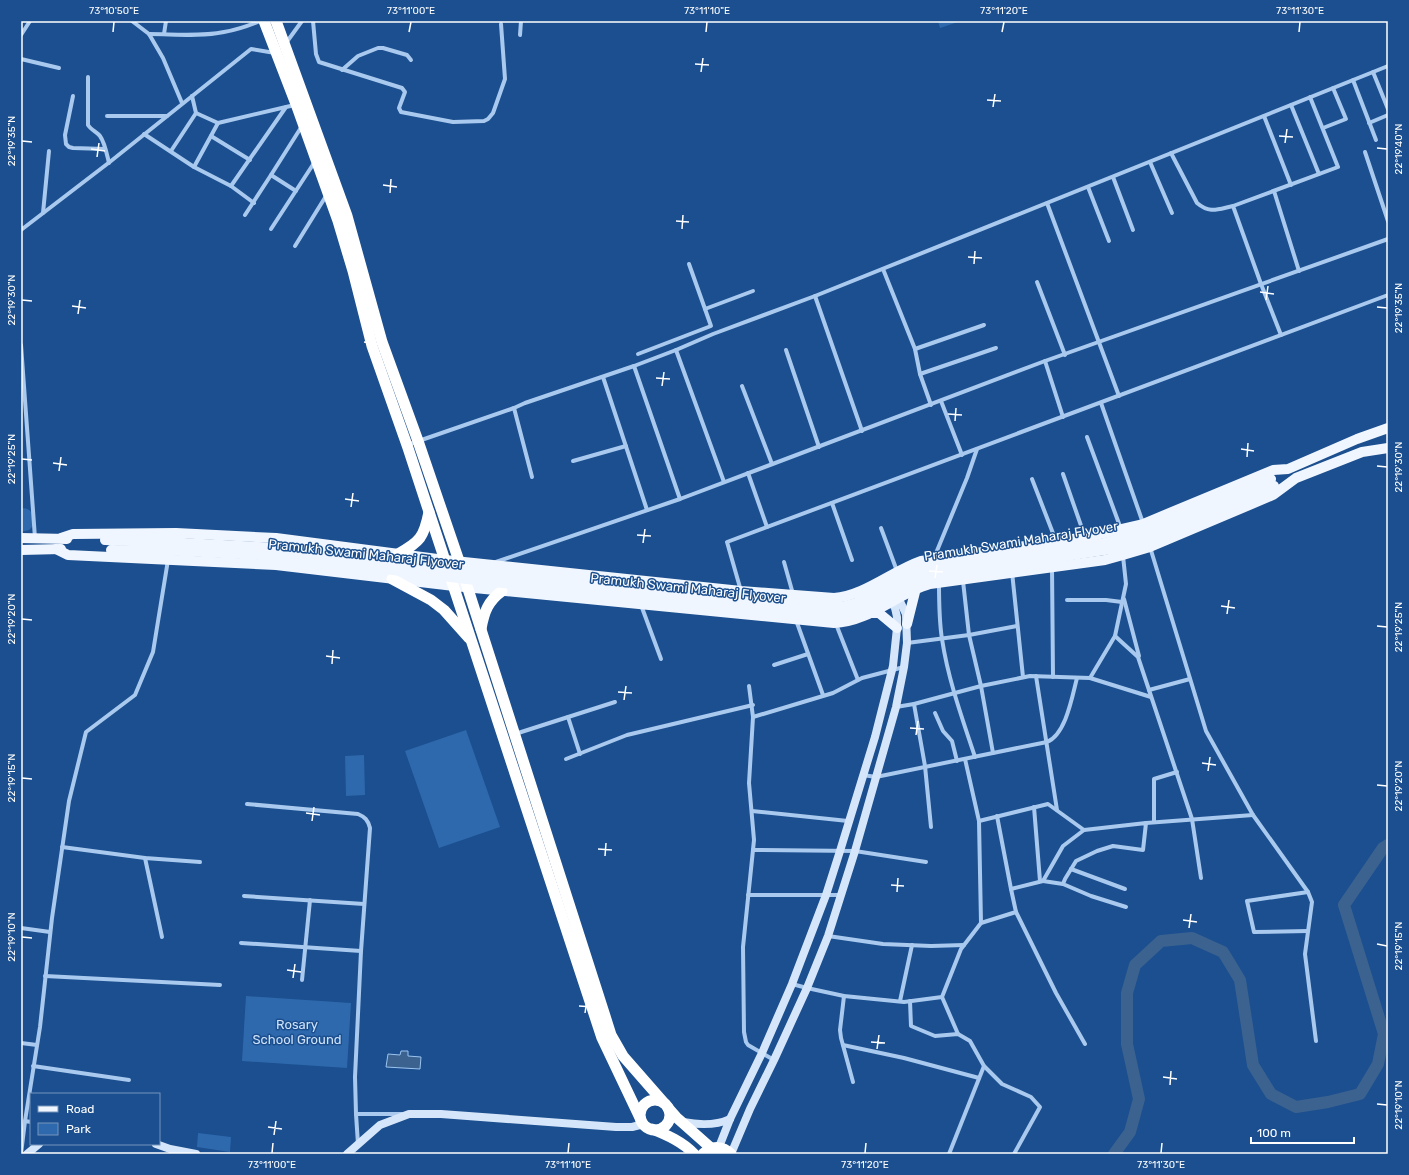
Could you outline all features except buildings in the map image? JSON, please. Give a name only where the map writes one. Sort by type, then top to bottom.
[{"type":"highway","points":[[264,21],[277,53],[291,106],[321,159],[347,216],[382,342],[413,443],[430,512],[602,1038],[645,1125],[665,1134],[688,1148],[694,1154]]},
{"type":"highway","points":[[276,21],[285,44],[321,159],[328,193],[353,271],[372,346],[413,443],[459,561],[611,1035],[623,1056],[676,1117],[711,1150],[727,1150],[731,1154]]},
{"type":"highway","points":[[398,554],[419,540],[425,530],[430,512]]},
{"type":"highway","points":[[392,579],[431,600],[444,610],[472,642]]},
{"type":"highway","points":[[480,630],[486,607],[493,598],[502,591]]},
{"type":"highway","points":[[656,1100],[667,1106],[670,1112],[668,1122],[661,1128],[645,1125],[640,1111],[646,1103],[656,1100]]},
{"type":"main road","points":[[21,538],[61,538],[73,534],[176,533],[276,538],[446,560],[741,591],[794,596],[844,598],[911,564],[934,558],[1085,537],[1143,524],[1273,470],[1288,470],[1357,439],[1388,428]]},
{"type":"main road","points":[[56,549],[68,555],[276,565],[467,588],[796,620],[845,623],[859,619],[916,588],[1012,572],[1105,560],[1150,547],[1273,495],[1296,478],[1362,452],[1388,448]]},
{"type":"main road","name":"Pramukh Swami Maharaj Flyover","points":[[21,550],[56,549],[183,551],[278,556],[483,580],[832,616],[860,610],[924,578],[1111,550],[1148,539],[1272,482],[1288,470]]},
{"type":"main road","name":"Pramukh Swami Maharaj Flyover","points":[[61,538],[279,548],[485,573],[841,607],[856,603],[920,570],[1100,544],[1144,532],[1272,482],[1296,478]]},
{"type":"main road","points":[[907,624],[916,588]]},
{"type":"main road","points":[[869,613],[879,613],[897,628]]},
{"type":"street","points":[[21,35],[30,21]]},
{"type":"street","points":[[132,21],[149,34],[163,58],[182,103]]},
{"type":"street","points":[[164,34],[166,21]]},
{"type":"street","points":[[149,34],[201,35],[223,33],[243,28],[260,21]]},
{"type":"street","points":[[21,230],[252,49],[277,53],[302,21]]},
{"type":"street","points":[[313,21],[317,59],[322,64],[404,90],[405,95],[399,108],[401,112],[453,122],[484,121],[493,113],[505,79],[501,24]]},
{"type":"street","points":[[520,35],[521,21]]},
{"type":"street","points":[[342,70],[358,56],[378,48],[383,48],[406,55],[411,60]]},
{"type":"street","points":[[21,59],[59,68]]},
{"type":"street","points":[[413,443],[676,350],[713,334],[883,269],[1388,66]]},
{"type":"street","points":[[1372,72],[1388,110]]},
{"type":"street","points":[[88,77],[88,125],[89,128],[100,135],[109,162]]},
{"type":"street","points":[[1353,80],[1376,140]]},
{"type":"street","points":[[1322,128],[1346,119],[1333,88]]},
{"type":"street","points":[[73,96],[65,135],[66,144],[73,148],[105,149]]},
{"type":"street","points":[[171,151],[196,113],[192,96]]},
{"type":"street","points":[[1171,153],[1197,202],[1204,209],[1212,210],[1233,206],[1338,167],[1310,97]]},
{"type":"street","points":[[1290,105],[1319,174]]},
{"type":"street","points":[[196,113],[218,123],[291,106]]},
{"type":"street","points":[[231,186],[291,106]]},
{"type":"street","points":[[1369,123],[1388,115]]},
{"type":"street","points":[[107,116],[167,116]]},
{"type":"street","points":[[1264,116],[1291,185]]},
{"type":"street","points":[[194,167],[218,123]]},
{"type":"street","points":[[245,215],[303,125]]},
{"type":"street","points":[[144,134],[194,167],[231,186],[254,203]]},
{"type":"street","points":[[211,136],[250,160]]},
{"type":"street","points":[[43,214],[48,151]]},
{"type":"street","points":[[1365,152],[1388,221]]},
{"type":"street","points":[[271,229],[296,191],[321,159]]},
{"type":"street","points":[[1150,162],[1172,212]]},
{"type":"street","points":[[272,175],[296,191]]},
{"type":"street","points":[[1113,177],[1133,230]]},
{"type":"street","points":[[1088,187],[1109,241]]},
{"type":"street","points":[[1274,191],[1299,271]]},
{"type":"street","points":[[295,246],[328,193]]},
{"type":"street","points":[[1047,203],[1119,396]]},
{"type":"street","points":[[1233,206],[1281,335]]},
{"type":"street","points":[[490,564],[680,499],[1045,361],[1388,239]]},
{"type":"street","points":[[638,354],[711,326],[689,264]]},
{"type":"street","points":[[883,269],[915,349],[920,374],[931,405]]},
{"type":"street","points":[[1037,282],[1065,355]]},
{"type":"street","points":[[705,309],[753,291]]},
{"type":"street","points":[[741,591],[726,542],[1388,295]]},
{"type":"street","points":[[815,296],[862,431]]},
{"type":"street","points":[[915,349],[984,325]]},
{"type":"street","points":[[21,345],[35,538]]},
{"type":"street","points":[[920,374],[996,348]]},
{"type":"street","points":[[676,350],[724,482]]},
{"type":"street","points":[[786,350],[819,447]]},
{"type":"street","points":[[1045,361],[1063,417]]},
{"type":"street","points":[[634,366],[680,499]]},
{"type":"street","points":[[603,377],[646,510]]},
{"type":"street","points":[[742,386],[772,464]]},
{"type":"street","points":[[941,401],[962,455]]},
{"type":"street","points":[[1101,403],[1143,524],[1206,731],[1253,815],[1308,892],[1312,902],[1305,954],[1316,1041]]},
{"type":"street","points":[[514,408],[532,477]]},
{"type":"street","points":[[1087,437],[1121,529]]},
{"type":"street","points":[[573,461],[626,446]]},
{"type":"street","points":[[934,558],[967,478],[977,449]]},
{"type":"street","points":[[748,473],[767,527]]},
{"type":"street","points":[[1063,474],[1085,537]]},
{"type":"street","points":[[1032,479],[1056,541]]},
{"type":"street","points":[[832,503],[852,560]]},
{"type":"street","points":[[881,528],[897,572]]},
{"type":"street","points":[[1090,678],[1115,636],[1126,584],[1123,555]]},
{"type":"street","points":[[21,1154],[24,1121],[37,1045],[50,932],[69,800],[86,732],[135,695],[153,652],[168,560]]},
{"type":"street","points":[[784,562],[794,596]]},
{"type":"street","points":[[1052,567],[1053,677]]},
{"type":"street","points":[[1012,572],[1023,677]]},
{"type":"street","points":[[731,1154],[750,1109],[807,988],[828,936],[855,851],[896,707],[907,643],[906,614],[883,579]]},
{"type":"street","points":[[963,580],[969,635],[981,686],[993,754]]},
{"type":"street","points":[[939,583],[939,610],[942,638],[954,693],[975,757]]},
{"type":"street","points":[[1124,596],[1139,660],[1192,819],[1201,878]]},
{"type":"street","points":[[711,1150],[730,1119],[762,1053],[792,984],[826,895],[875,737],[891,670],[897,628],[895,599]]},
{"type":"street","points":[[1067,600],[1106,600],[1122,602]]},
{"type":"street","points":[[641,605],[661,659]]},
{"type":"street","points":[[796,620],[823,695]]},
{"type":"street","points":[[836,623],[858,680]]},
{"type":"street","points":[[907,643],[969,635],[1018,626]]},
{"type":"street","points":[[1115,636],[1138,657],[1139,660]]},
{"type":"street","points":[[774,665],[808,654]]},
{"type":"street","points":[[753,717],[833,693],[858,680],[904,667]]},
{"type":"street","points":[[1036,676],[1057,810]]},
{"type":"street","points":[[896,707],[914,704],[981,686],[1023,677],[1036,676],[1090,678],[1151,697]]},
{"type":"street","points":[[863,775],[876,777],[925,766],[993,754],[1046,742],[1053,739],[1068,714],[1077,678]]},
{"type":"street","points":[[1149,690],[1190,679]]},
{"type":"street","points":[[749,686],[753,705],[749,783],[754,840],[743,947],[745,1038],[748,1045],[774,1060]]},
{"type":"street","points":[[514,734],[616,702]]},
{"type":"street","points":[[914,704],[925,766],[931,827]]},
{"type":"street","points":[[566,759],[627,734],[753,705]]},
{"type":"street","points":[[935,713],[944,731],[952,742],[957,761]]},
{"type":"street","points":[[568,717],[580,754]]},
{"type":"street","points":[[966,759],[979,821],[981,923]]},
{"type":"street","points":[[1154,822],[1154,779],[1177,772]]},
{"type":"street","points":[[247,804],[358,814],[366,818],[370,828],[361,951],[355,1078],[358,1144]]},
{"type":"street","points":[[979,821],[1048,804],[1084,830]]},
{"type":"street","points":[[1034,807],[1041,881]]},
{"type":"street","points":[[752,810],[848,821]]},
{"type":"street","points":[[1041,881],[1063,846],[1084,830],[1154,822],[1253,815]]},
{"type":"street","points":[[997,816],[1016,912],[1056,993],[1085,1044]]},
{"type":"street","points":[[1063,884],[1064,878],[1076,861],[1097,851],[1113,846],[1143,850],[1146,823]]},
{"type":"street","points":[[62,847],[145,858],[200,862]]},
{"type":"street","points":[[753,850],[855,851],[926,862]]},
{"type":"street","points":[[145,858],[162,937]]},
{"type":"street","points":[[1071,868],[1125,889]]},
{"type":"street","points":[[1011,889],[1041,881],[1063,884],[1091,896],[1126,907]]},
{"type":"street","points":[[1308,892],[1247,901],[1254,932],[1308,931]]},
{"type":"street","points":[[748,895],[841,895]]},
{"type":"street","points":[[244,896],[364,904]]},
{"type":"street","points":[[302,980],[310,900]]},
{"type":"street","points":[[958,1034],[942,997],[961,949],[981,923],[1016,912]]},
{"type":"street","points":[[21,928],[50,932]]},
{"type":"street","points":[[828,936],[883,944],[964,945]]},
{"type":"street","points":[[241,943],[361,951]]},
{"type":"street","points":[[900,1001],[912,945]]},
{"type":"street","points":[[45,976],[220,985]]},
{"type":"street","points":[[792,984],[844,996],[900,1001],[942,997]]},
{"type":"street","points":[[844,996],[840,1030],[853,1082]]},
{"type":"street","points":[[910,1001],[910,1026],[935,1036],[958,1034],[970,1041],[984,1066],[1002,1084],[1031,1097],[1040,1107],[1014,1154]]},
{"type":"street","points":[[21,1043],[37,1045]]},
{"type":"street","points":[[843,1045],[904,1058],[979,1078]]},
{"type":"street","points":[[33,1066],[129,1080]]},
{"type":"street","points":[[951,1154],[984,1066]]},
{"type":"street","points":[[356,1114],[441,1114],[632,1128],[645,1125]]},
{"type":"street","points":[[346,1154],[380,1125],[409,1114]]},
{"type":"street","points":[[683,1122],[705,1125],[730,1119]]},
{"type":"street","points":[[24,1121],[30,1122]]},
{"type":"street","points":[[27,1154],[39,1145]]},
{"type":"street","points":[[159,1145],[170,1149],[196,1154]]},
{"type":"green space","points":[[938,21],[961,21],[940,28]]},
{"type":"green space","points":[[21,508],[28,509],[32,513],[34,525],[29,530],[21,532]]},
{"type":"green space","points":[[466,730],[500,827],[439,848],[405,751]]},
{"type":"green space","points":[[364,755],[365,795],[346,796],[345,756]]},
{"type":"green space","name":"Rosary School Ground","points":[[246,996],[351,1003],[347,1068],[242,1061]]},
{"type":"green space","points":[[198,1133],[231,1137],[230,1152],[197,1147]]},
{"type":"shaded area","points":[[401,1051],[408,1051],[408,1056],[421,1057],[420,1069],[386,1067],[388,1054],[400,1055]]},
{"type":"waterway","points":[[1114,1154],[1130,1132],[1139,1099],[1127,1044],[1127,993],[1135,965],[1161,941],[1192,938],[1223,952],[1240,980],[1253,1065],[1271,1094],[1296,1107],[1328,1102],[1360,1094],[1378,1064],[1384,1034],[1344,905],[1383,848],[1388,845]]},
{"type":"waterway","points":[[1384,1034],[1388,1038]]}]
